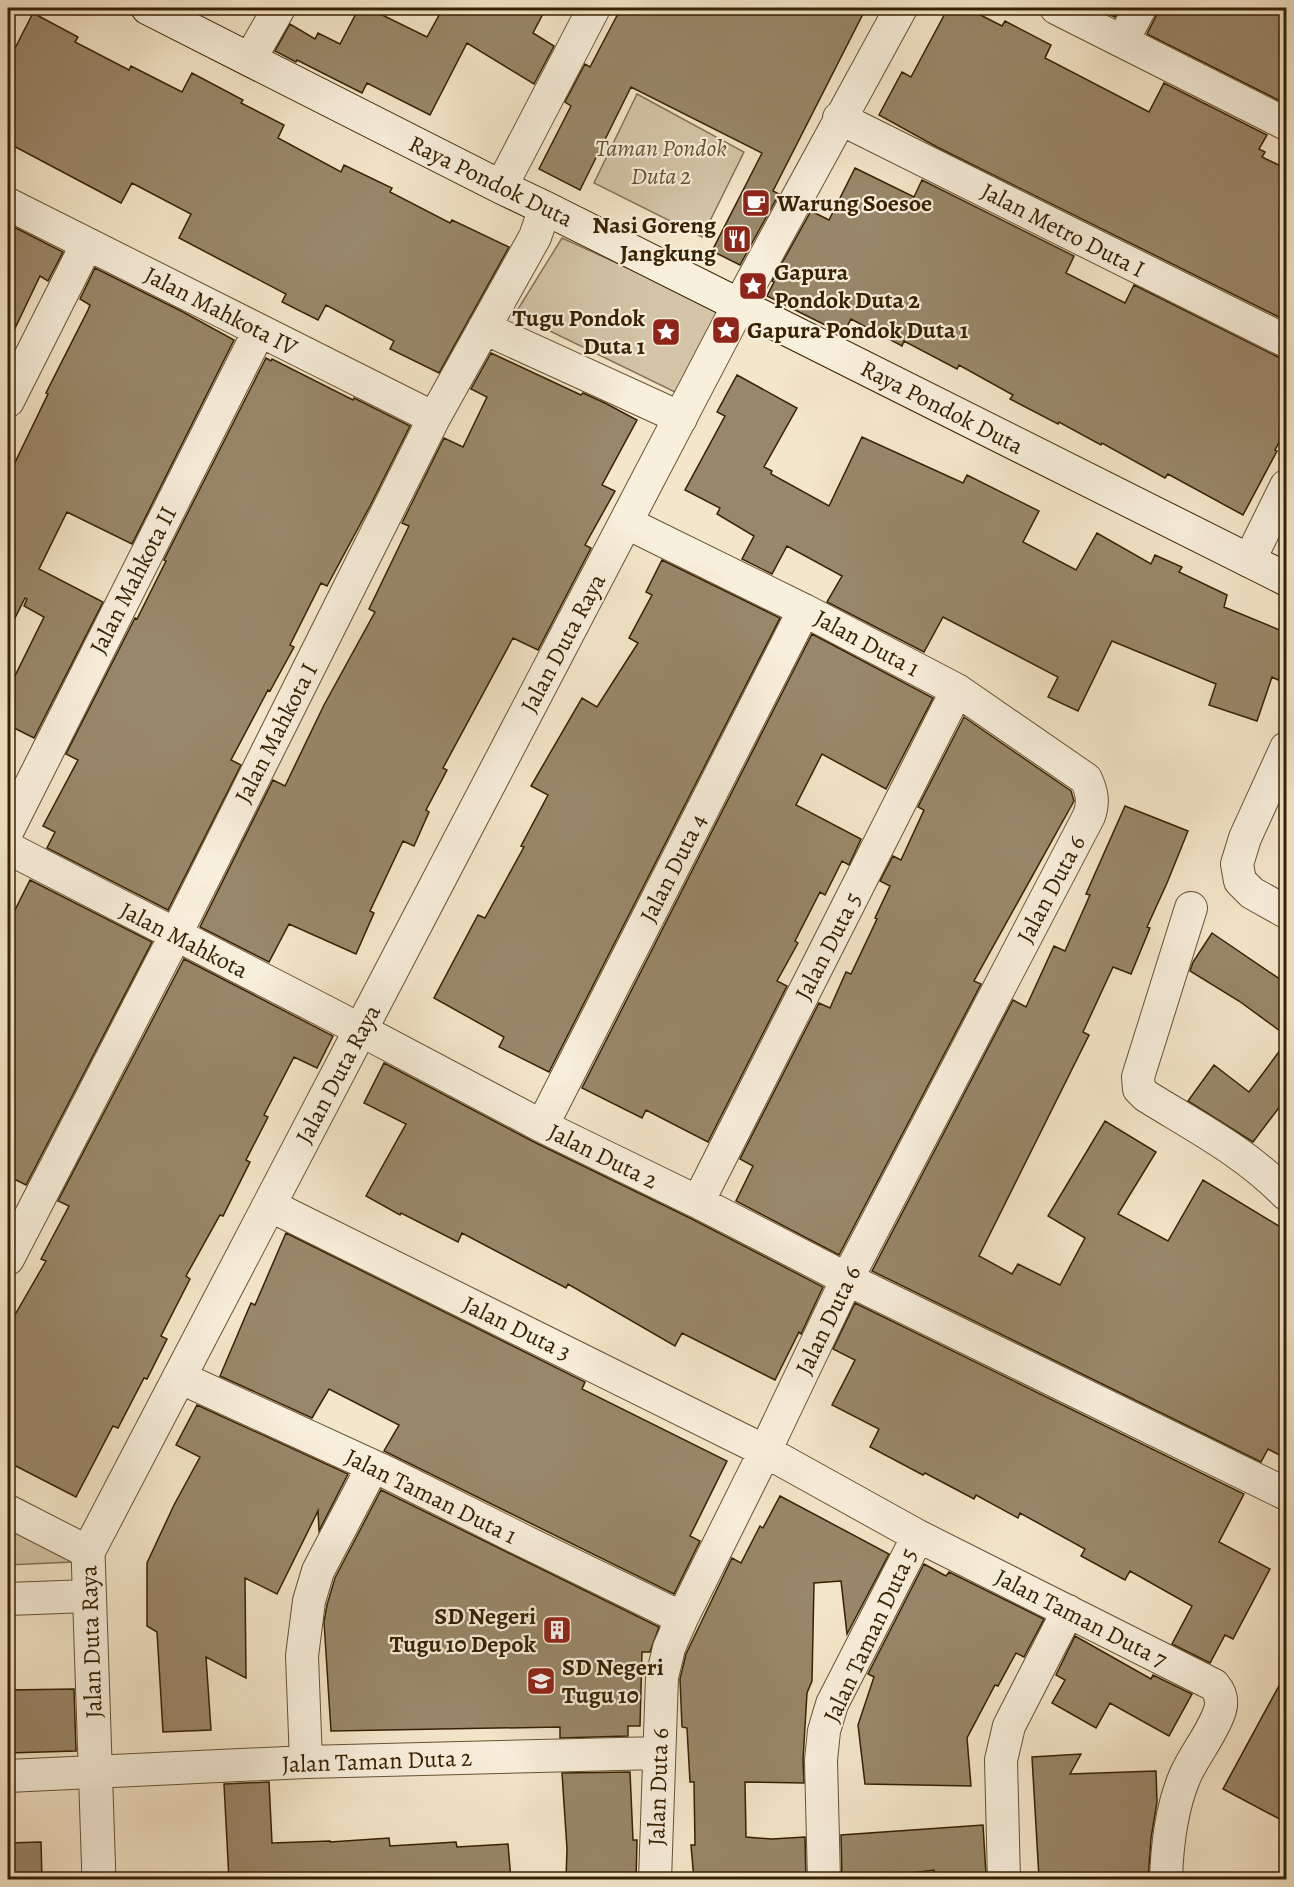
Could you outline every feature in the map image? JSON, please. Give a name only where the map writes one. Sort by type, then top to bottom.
[{"type":"street","name":"Raya Pondok Duta","points":[[147,8],[1287,579]]},
{"type":"street","points":[[250,59],[279,8]]},
{"type":"street","points":[[501,187],[594,8]]},
{"type":"street","points":[[739,305],[901,8]]},
{"type":"street","points":[[1056,8],[1287,124]]},
{"type":"street","points":[[1122,40],[1140,8]]},
{"type":"street","name":"Jalan Metro Duta I","points":[[839,118],[1287,341]]},
{"type":"street","name":"Jalan Mahkota IV","points":[[8,204],[434,418]]},
{"type":"street","name":"Jalan Mahkota I","points":[[8,1259],[175,936],[434,418],[535,237],[545,208]]},
{"type":"street","points":[[8,401],[87,244]]},
{"type":"street","name":"Jalan Duta Raya","points":[[99,1880],[88,1552],[739,305]]},
{"type":"street","points":[[484,328],[681,418]]},
{"type":"street","name":"Jalan Mahkota II","points":[[8,830],[16,790],[260,331]]},
{"type":"street","points":[[1249,561],[1287,486]]},
{"type":"street","name":"Jalan Duta 1","points":[[627,523],[804,610],[957,690],[1086,778],[1091,788]]},
{"type":"street","name":"Jalan Duta 4","points":[[542,1126],[804,610]]},
{"type":"street","name":"Jalan Duta 5","points":[[698,1202],[957,690]]},
{"type":"street","points":[[1287,748],[1245,838],[1237,864],[1240,881],[1252,893],[1287,912]]},
{"type":"street","name":"Jalan Duta 6","points":[[655,1880],[662,1677],[669,1648],[847,1279],[1089,816],[1093,797],[1091,788]]},
{"type":"street","name":"Jalan Mahkota","points":[[8,848],[361,1030]]},
{"type":"street","points":[[1191,908],[1138,1077],[1139,1089],[1146,1096],[1241,1154],[1287,1194]]},
{"type":"street","name":"Jalan Duta 2","points":[[361,1030],[542,1126],[698,1202],[847,1279],[1287,1494]]},
{"type":"street","name":"Jalan Duta 3","points":[[269,1205],[765,1451]]},
{"type":"street","name":"Jalan Taman Duta 1","points":[[179,1377],[373,1466],[682,1618]]},
{"type":"street","name":"Jalan Taman Duta 7","points":[[765,1451],[918,1536],[1214,1685],[1220,1692],[1220,1710],[1186,1774],[1173,1812],[1167,1852],[1166,1880]]},
{"type":"street","points":[[306,1762],[302,1656],[309,1601],[318,1570],[373,1466]]},
{"type":"street","points":[[8,1511],[88,1552]]},
{"type":"street","name":"Jalan Taman Duta 5","points":[[824,1880],[821,1760],[824,1731],[832,1704],[918,1536]]},
{"type":"street","points":[[8,1599],[88,1596]]},
{"type":"street","points":[[1004,1880],[1001,1760],[1005,1741],[1010,1726],[1068,1611]]},
{"type":"street","name":"Jalan Taman Duta 2","points":[[8,1776],[306,1762],[658,1753]]},
{"type":"green space","name":"Taman Pondok Duta 2","points":[[637,94],[744,152],[702,237],[594,183]]},
{"type":"green space","points":[[562,238],[720,310],[677,393],[515,314]]},
{"type":"green space","points":[[8,1510],[75,1546],[72,1562],[8,1565]]},
{"type":"building","points":[[359,8],[368,8],[427,37],[443,8],[546,8],[533,33],[554,46],[534,84],[467,43],[430,115],[367,83],[362,93],[275,51],[290,24],[315,39],[318,33],[340,44]]},
{"type":"building","points":[[621,8],[866,8],[773,191],[779,194],[740,265],[712,251],[762,153],[631,87],[580,190],[539,169],[571,106],[565,102],[585,64],[590,67]]},
{"type":"building","points":[[948,8],[967,8],[1002,26],[1005,21],[1051,45],[1045,58],[1149,112],[1164,83],[1267,135],[1259,149],[1265,152],[1262,157],[1287,169],[1287,321],[937,147],[879,115],[902,72],[911,77]]},
{"type":"building","points":[[1096,8],[1120,8],[1115,17]]},
{"type":"building","points":[[1158,8],[1287,8],[1286,104],[1147,34]]},
{"type":"building","points":[[33,13],[78,37],[75,42],[129,70],[131,66],[182,92],[192,73],[243,100],[241,103],[284,125],[278,138],[341,172],[344,165],[392,188],[390,192],[450,223],[452,220],[509,247],[439,373],[390,349],[394,341],[326,305],[318,320],[282,302],[286,294],[179,238],[191,214],[132,183],[121,203],[8,143],[8,62]]},
{"type":"building","points":[[855,168],[914,197],[922,180],[1074,256],[1066,273],[1125,303],[1134,285],[1278,357],[1287,359],[1287,428],[1243,515],[1168,474],[1165,478],[1102,443],[1101,445],[1010,399],[1013,395],[959,365],[957,369],[904,341],[902,346],[851,319],[843,334],[767,296],[774,282],[772,281],[811,211],[829,220]]},
{"type":"building","points":[[8,224],[63,252],[48,281],[40,276],[8,343]]},
{"type":"building","points":[[95,268],[234,340],[132,544],[67,512],[39,569],[103,602],[34,738],[8,725],[8,690],[44,617],[24,606],[27,599],[25,598],[8,632],[8,477],[48,394],[46,393],[88,310],[90,305],[80,299]]},
{"type":"building","points":[[491,353],[581,395],[583,393],[605,403],[637,420],[602,485],[615,491],[585,545],[591,548],[538,650],[513,638],[443,768],[447,770],[426,810],[429,812],[414,846],[403,841],[370,911],[374,913],[356,954],[289,924],[269,962],[200,927],[273,780],[285,786],[324,705],[375,612],[369,609],[409,526],[402,523],[444,438],[463,447],[487,397],[471,389]]},
{"type":"building","points":[[266,358],[410,426],[327,586],[321,583],[290,645],[294,647],[231,760],[241,765],[168,910],[47,848],[55,832],[43,826],[78,760],[66,754],[135,618],[137,619],[166,561],[164,560]]},
{"type":"building","points":[[737,375],[797,408],[764,467],[772,471],[771,474],[829,506],[862,437],[963,483],[967,475],[1039,511],[1023,542],[1076,570],[1097,533],[1151,564],[1155,555],[1182,567],[1179,572],[1227,595],[1224,607],[1287,633],[1287,659],[1278,680],[1272,677],[1257,721],[1209,705],[1216,684],[1112,641],[1078,711],[1048,697],[1058,677],[943,617],[924,652],[827,602],[842,576],[787,546],[772,574],[742,559],[754,536],[717,514],[720,508],[685,490],[725,416],[717,412]]},
{"type":"building","points":[[662,560],[780,618],[549,1072],[499,1047],[504,1037],[434,998],[478,915],[485,918],[524,847],[521,846],[548,795],[531,786],[582,698],[597,707],[638,643],[629,638],[652,595],[646,592]]},
{"type":"building","points":[[812,634],[933,698],[886,789],[822,754],[796,805],[861,839],[849,865],[842,861],[825,895],[820,892],[795,941],[798,943],[777,981],[787,986],[708,1142],[646,1110],[642,1118],[582,1088]]},
{"type":"building","points":[[964,717],[1071,791],[1074,801],[974,981],[981,984],[839,1255],[736,1201],[753,1166],[740,1159],[819,1003],[830,1008],[846,972],[851,974],[890,886],[880,881],[893,856],[901,860],[924,810],[918,807]]},
{"type":"building","points":[[1125,806],[1188,831],[1147,927],[1150,928],[1131,974],[1113,967],[1083,1032],[1089,1035],[979,1256],[1012,1274],[1018,1264],[1060,1285],[1085,1238],[1048,1216],[1105,1121],[1156,1152],[1118,1214],[1168,1241],[1203,1180],[1287,1231],[1287,1459],[1268,1449],[1261,1462],[872,1271],[1013,1000],[1026,1007],[1054,946],[1065,951],[1090,895],[1086,894]]},
{"type":"building","points":[[30,880],[152,942],[26,1185],[8,1176],[8,924]]},
{"type":"building","points":[[1212,933],[1287,984],[1287,1036],[1239,1001],[1190,971],[1193,962]]},
{"type":"building","points":[[184,959],[333,1036],[317,1068],[294,1057],[264,1115],[268,1117],[246,1160],[250,1162],[223,1216],[220,1215],[186,1276],[190,1279],[161,1336],[167,1339],[118,1428],[113,1426],[76,1497],[8,1462],[8,1327],[46,1261],[41,1259],[69,1206],[58,1201]]},
{"type":"building","points":[[1287,1041],[1287,1097],[1253,1142],[1188,1101],[1214,1065],[1249,1092]]},
{"type":"building","points":[[384,1063],[534,1142],[690,1218],[823,1287],[801,1334],[799,1332],[775,1380],[682,1333],[675,1346],[568,1284],[566,1288],[462,1233],[458,1242],[366,1196],[406,1124],[364,1103]]},
{"type":"building","points":[[286,1233],[585,1382],[582,1389],[727,1461],[690,1536],[700,1541],[674,1594],[384,1451],[399,1425],[329,1389],[312,1418],[220,1376],[251,1303],[255,1305]]},
{"type":"building","points":[[855,1303],[1244,1494],[1219,1542],[1270,1569],[1233,1639],[1225,1635],[1210,1663],[1172,1644],[1192,1606],[1130,1571],[1125,1580],[1081,1556],[1085,1549],[1020,1513],[1018,1518],[976,1495],[974,1499],[870,1447],[879,1429],[832,1405],[855,1360],[833,1349]]},
{"type":"building","points":[[197,1405],[348,1474],[319,1531],[318,1511],[277,1594],[245,1578],[246,1678],[206,1657],[211,1730],[163,1732],[157,1632],[147,1626],[147,1563],[200,1457],[176,1445]]},
{"type":"building","points":[[381,1490],[659,1627],[650,1652],[642,1652],[640,1726],[628,1726],[628,1736],[560,1738],[560,1727],[331,1731],[324,1622],[327,1605],[335,1578]]},
{"type":"building","points":[[780,1496],[889,1554],[847,1634],[841,1581],[814,1583],[812,1681],[807,1693],[804,1783],[745,1782],[746,1837],[772,1839],[805,1837],[806,1880],[694,1880],[691,1845],[695,1845],[694,1782],[690,1782],[687,1728],[682,1727],[680,1679],[686,1654],[732,1558],[741,1563],[760,1526],[763,1528]]},
{"type":"building","points":[[924,1564],[946,1576],[949,1572],[1044,1619],[1024,1657],[1016,1653],[998,1686],[995,1685],[967,1738],[971,1786],[865,1784],[858,1725],[874,1677],[868,1674]]},
{"type":"building","points":[[1075,1636],[1151,1679],[1153,1675],[1192,1694],[1169,1736],[1110,1703],[1096,1728],[1052,1703],[1065,1680],[1056,1675]]},
{"type":"building","points":[[1287,1671],[1287,1823],[1223,1789]]},
{"type":"building","points":[[74,1689],[76,1751],[8,1753],[8,1690]]},
{"type":"building","points":[[1081,1754],[1070,1774],[1156,1771],[1157,1802],[1151,1838],[1148,1880],[1103,1880],[1103,1875],[1039,1878],[1032,1757]]},
{"type":"building","points":[[630,1772],[633,1840],[637,1840],[636,1880],[566,1880],[567,1849],[562,1773]]},
{"type":"building","points":[[269,1782],[272,1843],[389,1838],[390,1846],[456,1842],[457,1847],[508,1844],[511,1880],[229,1880],[224,1784]]},
{"type":"building","points":[[983,1825],[986,1874],[934,1874],[934,1870],[842,1880],[841,1835]]},
{"type":"building","points":[[41,1842],[42,1880],[8,1880],[8,1843]]},
{"type":"place","name":"Warung Soesoe","points":[[756,203]]},
{"type":"place","name":"Nasi Goreng Jangkung","points":[[737,239]]},
{"type":"place","name":"Gapura Pondok Duta 2","points":[[753,286]]},
{"type":"place","name":"Gapura Pondok Duta 1","points":[[726,330]]},
{"type":"place","name":"Tugu Pondok Duta 1","points":[[666,332]]},
{"type":"place","name":"SD Negeri Tugu 10 Depok","points":[[557,1630]]},
{"type":"place","name":"SD Negeri Tugu 10","points":[[541,1681]]}]
